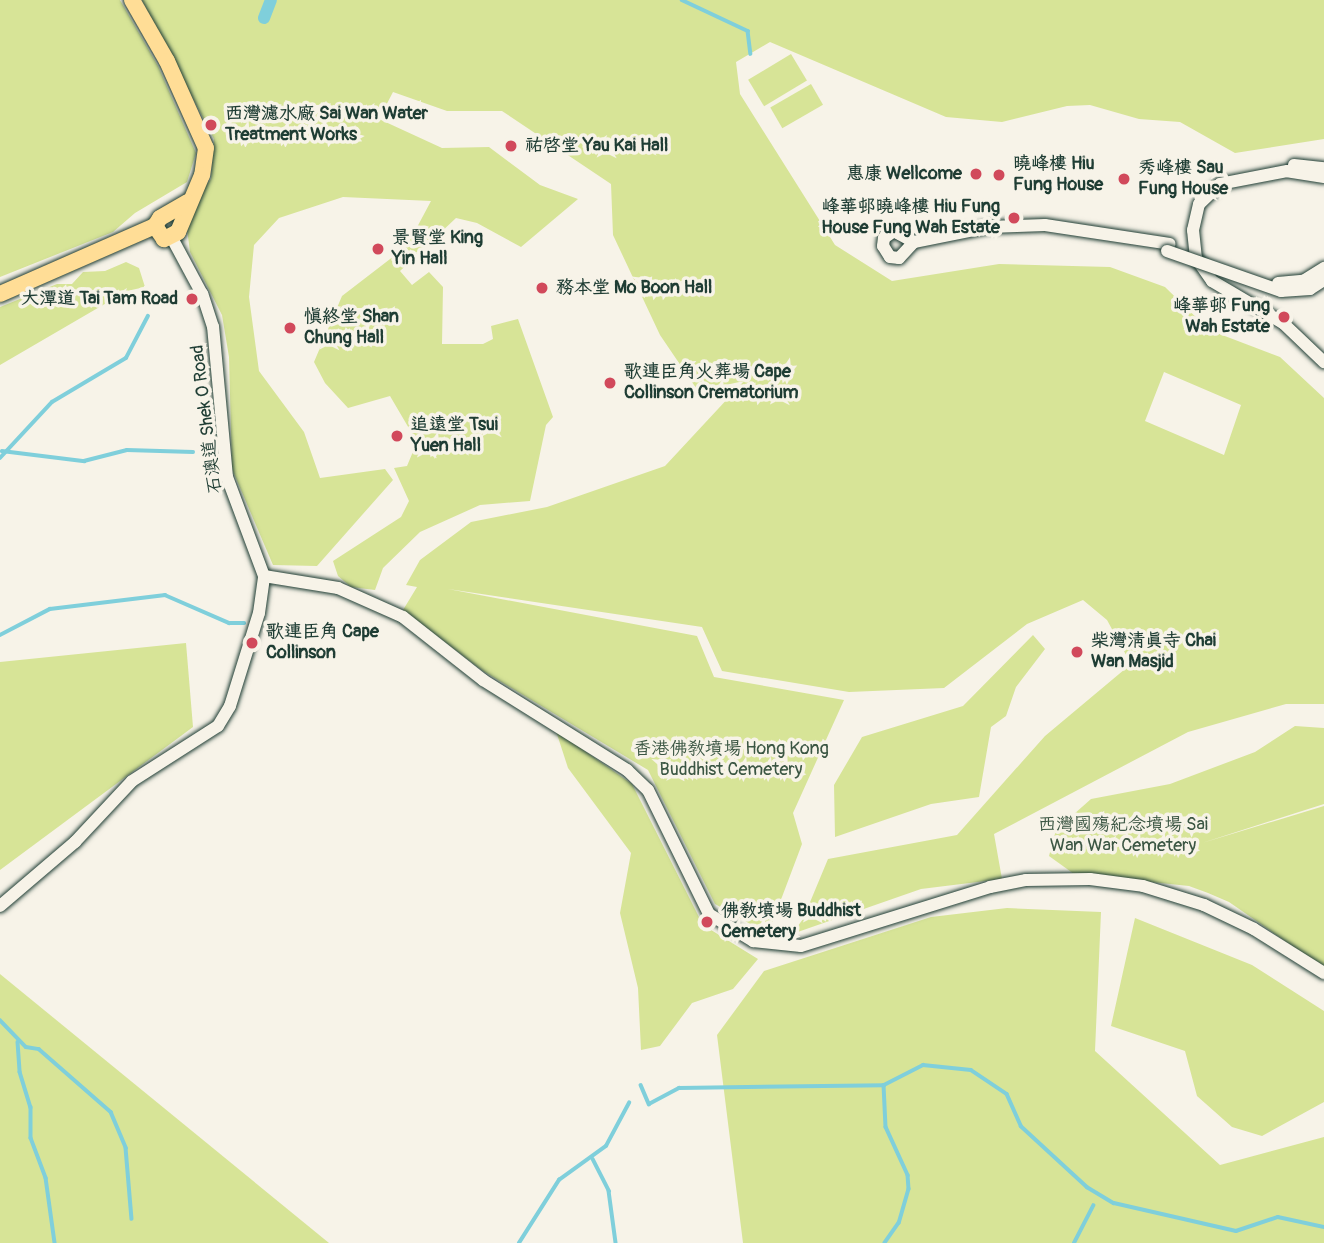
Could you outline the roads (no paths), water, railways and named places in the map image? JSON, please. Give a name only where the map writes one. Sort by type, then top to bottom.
[{"type":"main road","points":[[132,0],[167,61],[206,148],[202,175],[187,202],[175,233]]},
{"type":"main road","points":[[0,294],[161,221],[187,202]]},
{"type":"main road","points":[[161,221],[175,219],[175,233]]},
{"type":"street","points":[[1270,173],[1297,164],[1324,168]]},
{"type":"street","points":[[1324,177],[1296,171],[1228,181],[1206,195],[1192,230],[1196,258],[1212,281],[1283,323],[1324,362]]},
{"type":"street","points":[[916,241],[989,227],[1045,225],[1101,230],[1155,243],[1264,288],[1296,292],[1324,280]]},
{"type":"street","name":"石澳道 Shek O Road","points":[[0,906],[75,842],[132,781],[218,726],[246,657],[263,595],[264,576],[227,477],[213,327],[202,294],[175,233]]},
{"type":"street","points":[[1155,243],[1170,244],[1283,284],[1303,281],[1324,268]]},
{"type":"street","points":[[264,576],[338,588],[385,608],[422,630],[483,680],[627,769],[648,790],[709,914],[753,941],[801,946],[990,887],[1036,879],[1090,879],[1143,886],[1204,905],[1254,929],[1324,973]]},
{"type":"waterway","points":[[264,18],[271,0]]},
{"type":"waterway","points":[[682,0],[748,31],[751,54]]},
{"type":"waterway","points":[[0,458],[52,402],[126,358],[148,316]]},
{"type":"waterway","points":[[2,451],[84,461],[127,450],[193,452]]},
{"type":"waterway","points":[[0,635],[50,609],[165,595],[229,623],[244,623]]},
{"type":"waterway","points":[[0,1020],[26,1047],[39,1049],[111,1112],[126,1148],[132,1219]]},
{"type":"waterway","points":[[18,1042],[20,1072],[31,1107],[31,1138],[46,1178],[55,1243]]},
{"type":"waterway","points":[[641,1085],[649,1104],[679,1088],[884,1085],[923,1065],[971,1070],[1007,1094],[1021,1126],[1087,1187],[1114,1203],[1236,1231],[1278,1217],[1324,1227]]},
{"type":"waterway","points":[[884,1085],[886,1127],[908,1175],[909,1189],[899,1223],[885,1243]]},
{"type":"waterway","points":[[519,1243],[559,1180],[606,1146],[629,1103]]},
{"type":"waterway","points":[[593,1159],[609,1191],[616,1243]]},
{"type":"waterway","points":[[1074,1243],[1093,1206]]},
{"type":"place","name":"西灣濾水廠 Sai Wan Water Treatment Works","points":[[211,125]]},
{"type":"place","name":"祐啓堂 Yau Kai Hall","points":[[511,146]]},
{"type":"place","name":"惠康 Wellcome","points":[[976,174]]},
{"type":"place","name":"曉峰樓 Hiu Fung House","points":[[999,175]]},
{"type":"place","name":"秀峰樓 Sau Fung House","points":[[1124,179]]},
{"type":"place","name":"峰華邨曉峰樓 Hiu Fung House Fung Wah Estate","points":[[1014,218]]},
{"type":"place","name":"景賢堂 King Yin Hall","points":[[378,249]]},
{"type":"place","name":"務本堂 Mo Boon Hall","points":[[542,288]]},
{"type":"place","name":"大潭道 Tai Tam Road","points":[[192,299]]},
{"type":"place","name":"峰華邨 Fung Wah Estate","points":[[1284,317]]},
{"type":"place","name":"慎終堂 Shan Chung Hall","points":[[290,328]]},
{"type":"place","name":"歌連臣角火葬場 Cape Collinson Crematorium","points":[[610,383]]},
{"type":"place","name":"追遠堂 Tsui Yuen Hall","points":[[397,436]]},
{"type":"place","name":"歌連臣角 Cape Collinson","points":[[252,643]]},
{"type":"place","name":"柴灣清真寺 Chai Wan Masjid","points":[[1077,652]]},
{"type":"place","name":"佛教墳場 Buddhist Cemetery","points":[[707,922]]},
{"type":"park label","name":"香港佛教墳場 Hong Kong Buddhist Cemetery","points":[[731,760]]},
{"type":"park label","name":"西灣國殤紀念墳場 Sai Wan War Cemetery","points":[[1123,836]]}]
